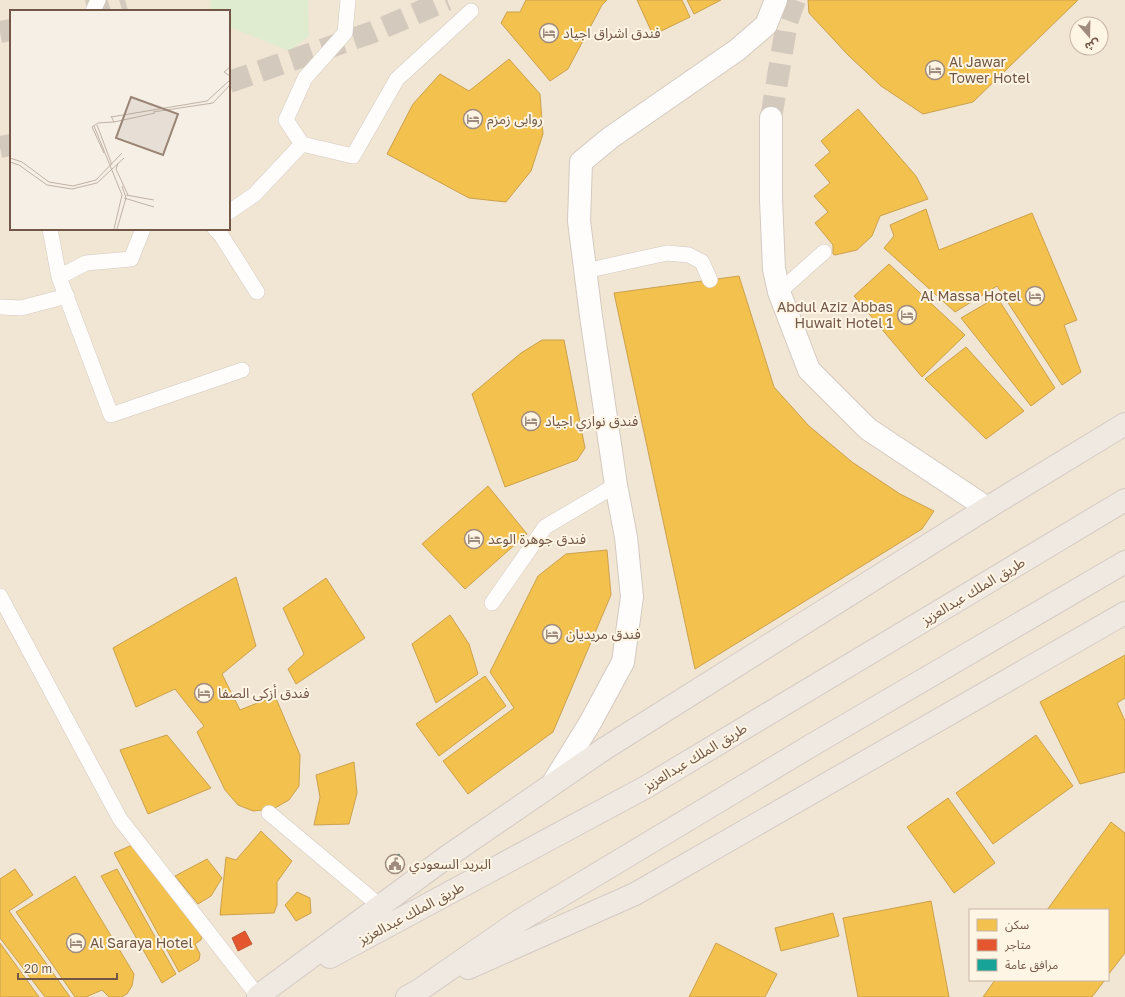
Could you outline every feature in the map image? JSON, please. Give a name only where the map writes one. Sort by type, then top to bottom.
[{"type":"highway","points":[[257,996],[448,856],[604,749],[987,508],[1125,424]]},
{"type":"highway","name":"طريق الملك عبدالعزيز","points":[[257,996],[646,787],[1125,500]]},
{"type":"highway","points":[[412,994],[519,921],[812,745],[1125,562]]},
{"type":"highway","points":[[412,994],[635,894],[1125,613]]},
{"type":"street","points":[[553,783],[590,722],[623,662],[632,597],[626,537],[616,485],[579,221],[580,162],[610,138],[737,50],[766,25],[776,0]]},
{"type":"street","points":[[771,118],[771,199],[774,269],[779,292],[809,370],[868,429],[987,508]]},
{"type":"lane","points":[[93,10],[98,0]]},
{"type":"lane","points":[[348,0],[345,33],[305,78],[286,120],[302,144],[353,156],[396,79],[471,12]]},
{"type":"lane","points":[[230,211],[254,195],[302,144]]},
{"type":"lane","points":[[50,230],[59,277],[111,415],[242,370]]},
{"type":"lane","points":[[59,277],[86,263],[131,259],[144,230]]},
{"type":"lane","points":[[216,230],[221,235],[257,292]]},
{"type":"lane","points":[[779,292],[824,252]]},
{"type":"lane","points":[[585,270],[667,253],[689,255],[702,262],[710,280]]},
{"type":"lane","points":[[0,307],[21,308],[67,296]]},
{"type":"lane","points":[[492,603],[545,527],[616,485]]},
{"type":"lane","points":[[0,596],[120,819],[257,996]]},
{"type":"lane","points":[[269,813],[380,906]]},
{"type":"shaded area","points":[[0,0],[1125,0],[1125,997],[0,997]]},
{"type":"green space","points":[[210,0],[308,0],[309,36],[290,51],[230,27],[230,10],[211,10]]},
{"type":"building: سكن","name":"فندق اشراق اجياد","points":[[526,0],[607,0],[602,5],[568,69],[550,81],[501,23],[507,12],[520,12]]},
{"type":"building: سكن","points":[[637,0],[682,0],[690,17],[653,35]]},
{"type":"building: سكن","points":[[687,0],[721,0],[694,14]]},
{"type":"building: سكن","name":"Al Jawar Tower Hotel","points":[[808,0],[1078,0],[973,102],[923,114],[881,86],[848,55],[809,13]]},
{"type":"building: سكن","name":"روابی زمزم","points":[[509,59],[540,94],[543,134],[531,171],[506,202],[469,198],[387,154],[413,104],[440,74],[469,91]]},
{"type":"building: سكن","points":[[858,109],[916,176],[928,199],[880,216],[872,236],[857,250],[835,255],[833,254],[833,245],[815,223],[828,212],[814,196],[830,183],[815,165],[830,152],[821,141]]},
{"type":"building: سكن","name":"Al Massa Hotel","points":[[926,209],[939,250],[1032,213],[1077,320],[1064,325],[1081,372],[1062,385],[997,286],[955,312],[884,248],[894,236],[890,225]]},
{"type":"building: سكن","name":"Abdul Aziz Abbas Huwait Hotel 1","points":[[889,264],[965,335],[922,377],[854,296]]},
{"type":"building: سكن","points":[[739,276],[774,387],[809,426],[852,462],[900,494],[934,511],[922,529],[695,669],[614,293]]},
{"type":"building: سكن","points":[[997,297],[1055,388],[1031,406],[961,318]]},
{"type":"building: سكن","name":"فندق نوازي اجياد","points":[[542,340],[564,340],[585,448],[577,460],[505,487],[472,394],[521,353]]},
{"type":"building: سكن","points":[[966,347],[1024,411],[986,439],[925,379]]},
{"type":"building: سكن","name":"فندق جوهرة الوعد","points":[[488,486],[527,534],[465,589],[422,544]]},
{"type":"building: سكن","name":"فندق مريديان","points":[[607,550],[611,595],[553,732],[468,794],[443,761],[514,708],[490,672],[538,576],[566,554]]},
{"type":"building: سكن","name":"فندق أزكى الصفا","points":[[236,577],[256,646],[222,674],[240,710],[275,696],[300,755],[299,786],[289,800],[273,809],[253,811],[238,805],[225,790],[197,732],[204,726],[175,689],[136,707],[113,648]]},
{"type":"building: سكن","points":[[326,578],[365,638],[296,684],[288,669],[304,654],[283,608]]},
{"type":"building: سكن","points":[[450,615],[469,644],[478,674],[436,703],[412,644]]},
{"type":"building: سكن","points":[[1125,655],[1125,698],[1117,703],[1125,721],[1125,772],[1080,784],[1040,702]]},
{"type":"building: سكن","points":[[485,676],[506,706],[439,756],[416,724]]},
{"type":"building: سكن","points":[[167,735],[211,788],[148,814],[120,750]]},
{"type":"building: سكن","points":[[1036,735],[1073,786],[993,844],[956,793]]},
{"type":"building: سكن","points":[[354,762],[357,793],[349,824],[314,825],[320,797],[316,775]]},
{"type":"building: سكن","points":[[948,798],[995,863],[954,893],[907,827]]},
{"type":"building: سكن","points":[[1111,822],[1125,833],[1125,953],[1109,974],[1109,909],[1048,909]]},
{"type":"building: سكن","points":[[261,831],[292,861],[277,882],[277,905],[274,913],[220,915],[226,857],[236,860]]},
{"type":"building: سكن","points":[[132,845],[202,931],[201,940],[195,944],[200,954],[199,960],[179,972],[114,853]]},
{"type":"building: سكن","points":[[207,859],[222,878],[211,896],[198,904],[175,876]]},
{"type":"building: سكن","points":[[15,869],[33,895],[9,911],[70,997],[45,997],[0,938],[0,879]]},
{"type":"building: سكن","points":[[117,869],[176,974],[162,983],[101,876]]},
{"type":"building: سكن","name":"Al Saraya Hotel","points":[[75,876],[134,974],[132,986],[127,994],[121,997],[109,997],[102,990],[86,997],[75,997],[16,912]]},
{"type":"building: سكن","points":[[297,892],[310,898],[311,913],[296,921],[285,905]]},
{"type":"building: سكن","points":[[931,901],[949,997],[858,997],[843,918]]},
{"type":"building: سكن","points":[[833,913],[839,936],[781,951],[775,928]]},
{"type":"building: سكن","points":[[0,943],[39,997],[0,997]]},
{"type":"building: سكن","points":[[716,943],[777,974],[765,997],[689,997]]},
{"type":"building: سكن","points":[[994,981],[1104,981],[1092,997],[983,997]]},
{"type":"building: متاجر","points":[[245,931],[252,944],[238,951],[232,938]]},
{"type":"building: مرافق عامة","name":"البريد السعودي","points":[[399,854],[405,865],[392,872],[385,862]]},
{"type":"tunnel","points":[[91,10],[125,0]]},
{"type":"tunnel","points":[[230,82],[373,32],[447,0]]},
{"type":"tunnel","points":[[771,118],[787,22],[795,0]]},
{"type":"tunnel","points":[[0,32],[10,30]]},
{"type":"tunnel","points":[[0,147],[10,145]]},
{"type":"place","name":"فندق اشراق اجياد","points":[[549,33]]},
{"type":"place","name":"Al Jawar Tower Hotel","points":[[935,70]]},
{"type":"place","name":"روابی زمزم","points":[[473,119]]},
{"type":"place","name":"Al Massa Hotel","points":[[1035,296]]},
{"type":"place","name":"Abdul Aziz Abbas Huwait Hotel 1","points":[[907,315]]},
{"type":"place","name":"فندق نوازي اجياد","points":[[531,421]]},
{"type":"place","name":"فندق جوهرة الوعد","points":[[474,539]]},
{"type":"place","name":"فندق مريديان","points":[[552,634]]},
{"type":"place","name":"فندق أزكى الصفا","points":[[204,693]]},
{"type":"place","name":"البريد السعودي","points":[[395,864]]},
{"type":"place","name":"Al Saraya Hotel","points":[[76,943]]}]
